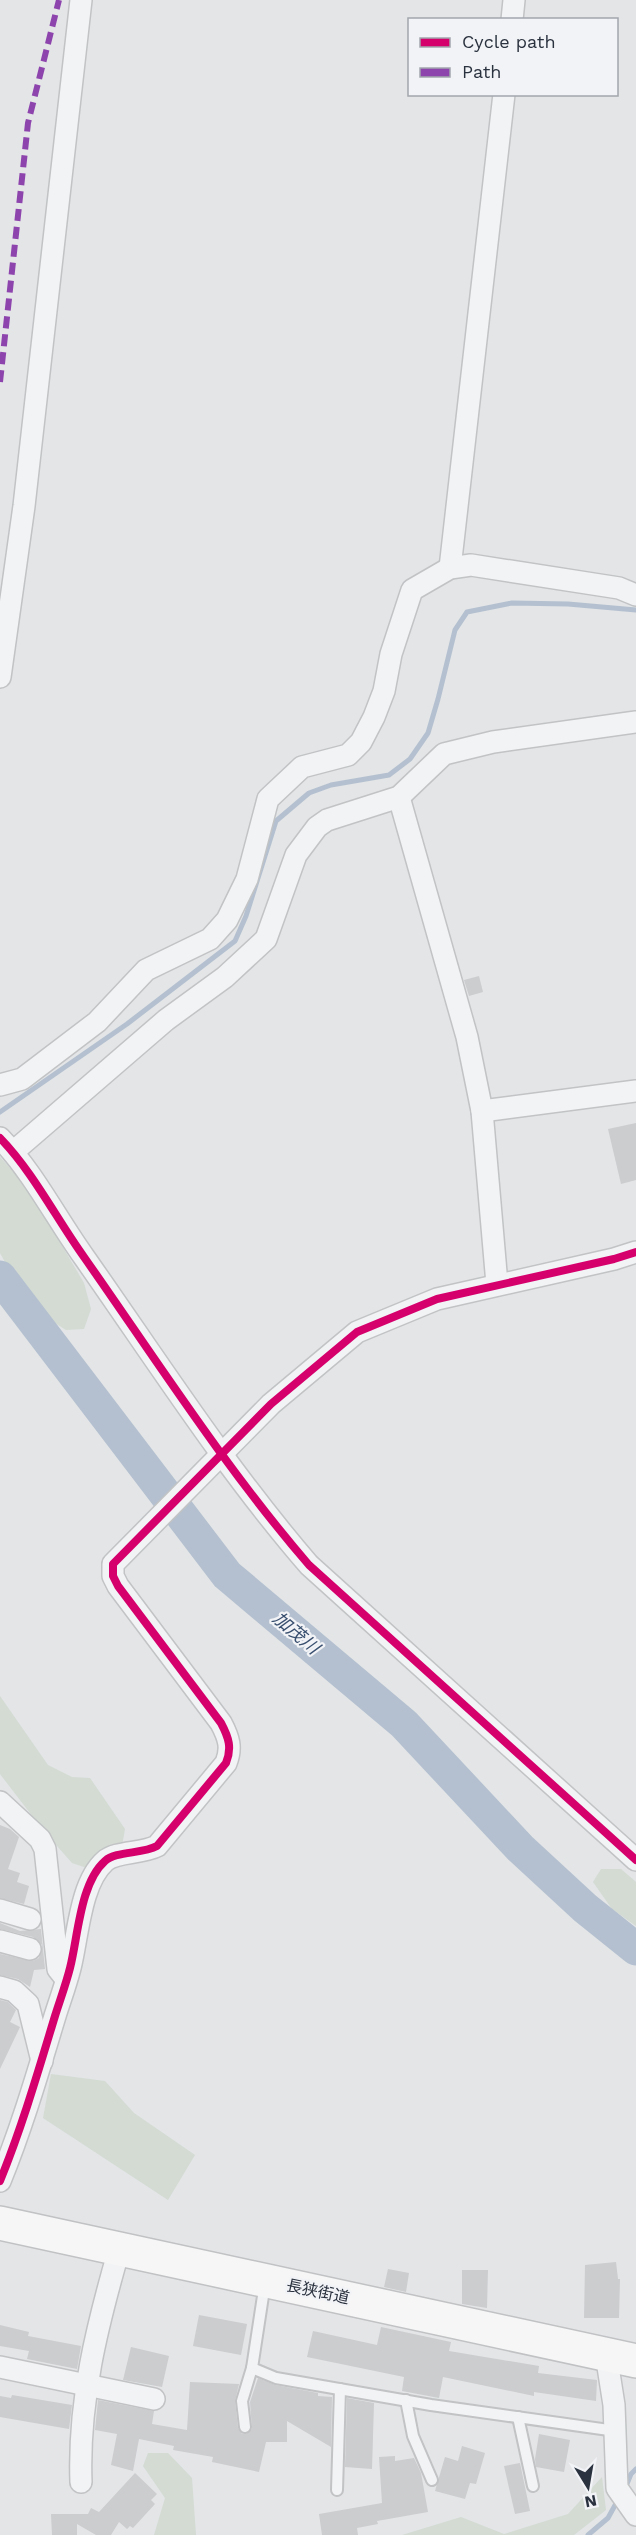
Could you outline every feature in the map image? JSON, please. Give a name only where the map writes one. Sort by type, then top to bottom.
[{"type":"main road","name":"長狭街道","points":[[0,2223],[621,2358]]},
{"type":"street","points":[[0,677],[24,506],[81,0]]},
{"type":"street","points":[[512,18],[514,0]]},
{"type":"street","points":[[450,568],[504,96]]},
{"type":"street","points":[[0,1085],[22,1079],[97,1022],[146,970],[210,939],[227,920],[247,879],[268,799],[302,767],[348,755],[361,742],[384,691],[391,654],[412,590],[450,568],[471,565],[619,588],[636,595]]},
{"type":"street","points":[[633,1853],[309,1564],[266,1514],[222,1454],[7,1145],[166,1020],[225,977],[266,939],[296,855],[317,826],[327,820],[399,797],[444,754],[493,742],[636,722]]},
{"type":"street","points":[[399,797],[467,1037],[482,1111],[497,1284]]},
{"type":"street","points":[[482,1111],[636,1091]]},
{"type":"street","points":[[0,2181],[15,2146],[67,1980],[84,1901],[93,1876],[106,1860],[125,1854],[146,1852],[157,1846],[225,1763],[230,1752],[228,1737],[221,1724],[118,1586],[113,1576],[113,1564],[271,1404],[357,1332],[437,1299],[636,1252]]},
{"type":"street","points":[[0,1802],[40,1839],[45,1849],[58,1969],[67,1980]]},
{"type":"street","points":[[0,1910],[30,1919]]},
{"type":"street","points":[[0,1941],[30,1949]]},
{"type":"street","points":[[0,1987],[14,1991],[28,2004],[42,2061]]},
{"type":"street","points":[[81,2482],[80,2443],[95,2332],[118,2250]]},
{"type":"street","points":[[621,2358],[614,2404],[627,2503]]},
{"type":"street","points":[[0,2367],[154,2399]]},
{"type":"lane","points":[[245,2427],[242,2401],[252,2368],[266,2280]]},
{"type":"lane","points":[[252,2368],[276,2378],[616,2431]]},
{"type":"lane","points":[[337,2490],[340,2389]]},
{"type":"lane","points":[[406,2400],[413,2436],[432,2480]]},
{"type":"lane","points":[[518,2417],[533,2486]]},
{"type":"shaded area","points":[[0,1157],[28,1188],[84,1283],[91,1309],[84,1329],[66,1330],[41,1314],[17,1284],[0,1253]]},
{"type":"shaded area","points":[[0,1696],[48,1765],[72,1777],[90,1778],[125,1829],[122,1846],[90,1869],[72,1863],[0,1774]]},
{"type":"shaded area","points":[[601,1869],[621,1869],[636,1882],[636,1926],[612,1909],[593,1882]]},
{"type":"shaded area","points":[[51,2074],[105,2081],[134,2113],[195,2155],[168,2200],[43,2118]]},
{"type":"shaded area","points":[[148,2453],[168,2453],[192,2478],[196,2535],[154,2535],[165,2498],[143,2466]]},
{"type":"shaded area","points":[[602,2477],[606,2510],[574,2535],[402,2535],[461,2517],[504,2534],[568,2514]]},
{"type":"building","points":[[479,976],[483,992],[469,996],[464,980]]},
{"type":"building","points":[[636,1123],[636,1180],[621,1184],[608,1129]]},
{"type":"building","points":[[0,1825],[10,1829],[19,1837],[8,1869],[20,1873],[17,1882],[29,1886],[24,1904],[0,1898]]},
{"type":"building","points":[[0,1923],[20,1931],[41,1929],[45,1969],[34,1970],[30,1987],[18,1979],[0,1975],[0,1954],[33,1961],[39,1958],[42,1945],[33,1937],[0,1929]]},
{"type":"building","points":[[0,2000],[8,2002],[16,2010],[10,2022],[20,2027],[0,2069]]},
{"type":"building","points":[[616,2262],[618,2279],[620,2279],[619,2318],[584,2318],[585,2265]]},
{"type":"building","points":[[388,2269],[409,2273],[406,2292],[384,2287]]},
{"type":"building","points":[[462,2270],[488,2270],[487,2308],[462,2304]]},
{"type":"building","points":[[199,2315],[247,2324],[241,2355],[193,2346]]},
{"type":"building","points":[[0,2325],[29,2332],[28,2336],[81,2346],[77,2369],[27,2359],[29,2351],[0,2346]]},
{"type":"building","points":[[381,2327],[451,2342],[449,2351],[539,2366],[538,2373],[597,2380],[596,2401],[534,2392],[534,2396],[443,2377],[439,2398],[402,2391],[404,2377],[307,2357],[313,2331],[377,2345]]},
{"type":"building","points":[[131,2347],[169,2356],[162,2387],[123,2380]]},
{"type":"building","points":[[258,2378],[275,2385],[318,2393],[318,2396],[332,2397],[331,2447],[287,2421],[287,2442],[266,2442],[259,2472],[212,2462],[213,2457],[173,2450],[174,2446],[139,2439],[133,2471],[111,2465],[117,2434],[95,2430],[98,2400],[154,2411],[152,2424],[187,2430],[190,2382],[239,2384],[235,2401],[238,2428],[242,2434],[246,2434],[252,2429],[250,2402]]},
{"type":"building","points":[[12,2395],[72,2405],[69,2429],[0,2417],[0,2396],[11,2398]]},
{"type":"building","points":[[347,2398],[374,2403],[372,2469],[345,2467]]},
{"type":"building","points":[[539,2434],[570,2440],[564,2472],[536,2467]]},
{"type":"building","points":[[462,2446],[485,2453],[476,2484],[470,2483],[465,2499],[435,2491],[445,2457],[458,2461]]},
{"type":"building","points":[[395,2456],[395,2461],[414,2458],[421,2473],[428,2512],[377,2521],[378,2524],[357,2528],[358,2535],[322,2535],[319,2514],[382,2503],[379,2457]]},
{"type":"building","points":[[520,2463],[530,2511],[515,2514],[504,2466]]},
{"type":"building","points":[[135,2473],[157,2494],[151,2500],[155,2504],[133,2528],[130,2526],[127,2529],[119,2522],[111,2535],[96,2535],[77,2524],[77,2535],[52,2535],[51,2514],[88,2514],[91,2508],[99,2512]]},
{"type":"waterway","points":[[0,1112],[127,1024],[235,941],[246,916],[276,821],[309,793],[331,785],[389,775],[410,759],[428,733],[455,630],[467,612],[512,603],[568,604],[636,610]]},
{"type":"waterway","name":"加茂川","points":[[0,1277],[227,1575],[404,1724],[520,1848],[585,1908],[636,1949]]},
{"type":"waterway","points":[[624,2491],[631,2474],[636,2469]]},
{"type":"waterway","points":[[588,2535],[608,2518],[619,2498]]},
{"type":"marked path","points":[[0,382],[28,123],[59,0]]},
{"type":"cycle path","points":[[0,1138],[34,1180],[165,1375],[221,1453],[309,1565],[636,1860]]},
{"type":"cycle path","points":[[0,2181],[23,2120],[67,1980],[81,1911],[90,1883],[97,1871],[110,1858],[157,1846],[226,1763],[229,1753],[228,1738],[221,1723],[118,1586],[113,1576],[113,1564],[271,1404],[357,1332],[437,1299],[636,1252]]}]
